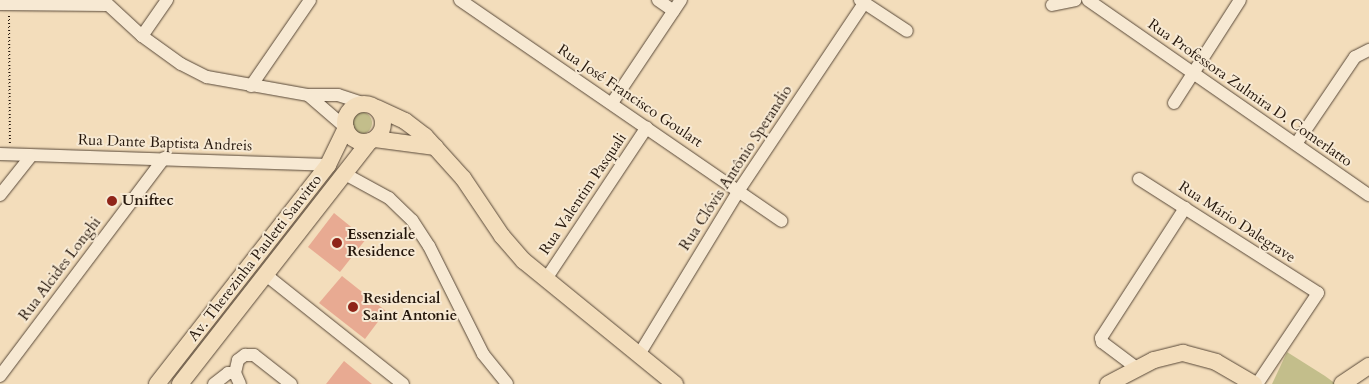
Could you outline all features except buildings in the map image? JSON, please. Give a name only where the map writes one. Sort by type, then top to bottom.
[{"type":"main road","points":[[371,106],[384,124],[373,140]]},
{"type":"main road","points":[[434,147],[373,140],[358,141],[346,128],[347,113],[371,106],[405,121],[434,147],[487,210],[502,236],[546,279],[676,384]]},
{"type":"main road","name":"Av. Therezinha Pauletti Sanvitto","points":[[158,384],[328,164],[346,128]]},
{"type":"main road","name":"Av. Therezinha Pauletti Sanvitto","points":[[180,384],[373,140]]},
{"type":"main road","points":[[269,241],[284,252]]},
{"type":"main road","points":[[204,324],[218,335]]},
{"type":"main road","points":[[1108,384],[1167,355],[1183,354],[1216,362],[1255,384]]},
{"type":"main road","points":[[1342,384],[1369,366]]},
{"type":"street","points":[[142,36],[167,0]]},
{"type":"street","points":[[251,86],[310,0]]},
{"type":"street","name":"Rua José Francisco Goulart","points":[[460,0],[739,190],[781,221]]},
{"type":"street","points":[[658,0],[674,11]]},
{"type":"street","points":[[612,103],[681,0]]},
{"type":"street","points":[[1052,5],[1075,0]]},
{"type":"street","name":"Rua Professora Zulmira D. Comerlatto","points":[[1088,0],[1369,195]]},
{"type":"street","points":[[1174,103],[1240,0]]},
{"type":"street","points":[[5,4],[105,2],[142,36],[181,64],[207,76],[251,86],[308,95],[338,95],[371,106]]},
{"type":"street","points":[[862,2],[907,31]]},
{"type":"street","name":"Rua Clóvis Antônio Sperandio","points":[[640,353],[739,190],[862,2]]},
{"type":"street","points":[[1296,144],[1355,57],[1369,50]]},
{"type":"street","points":[[308,95],[346,128]]},
{"type":"street","name":"Rua Valentim Pasquali","points":[[546,279],[647,127]]},
{"type":"street","name":"Rua Dante Baptista Andreis","points":[[5,154],[328,164]]},
{"type":"street","points":[[0,196],[32,156]]},
{"type":"street","name":"Rua Alcides Longhi","points":[[0,376],[164,158]]},
{"type":"street","points":[[345,174],[389,198],[412,220],[429,246],[483,354],[508,384]]},
{"type":"street","name":"Rua Mário Dalegrave","points":[[1139,179],[1318,293],[1255,384]]},
{"type":"street","points":[[1138,369],[1102,342],[1101,338],[1185,208]]},
{"type":"street","points":[[266,275],[404,384]]},
{"type":"street","points":[[214,384],[228,373],[237,378],[238,360],[246,355],[254,355],[291,384]]},
{"type":"path","points":[[5,4],[5,154]]},
{"type":"shaded area","points":[[361,112],[369,115],[372,123],[369,131],[361,134],[353,131],[350,123],[353,115]]},
{"type":"shaded area","points":[[1287,352],[1325,376],[1336,384],[1272,384]]},
{"type":"place","name":"Uniftec","points":[[112,201]]},
{"type":"place","name":"Essenziale Residence","points":[[337,243]]},
{"type":"place","name":"Residencial Saint Antonie","points":[[353,307]]}]
